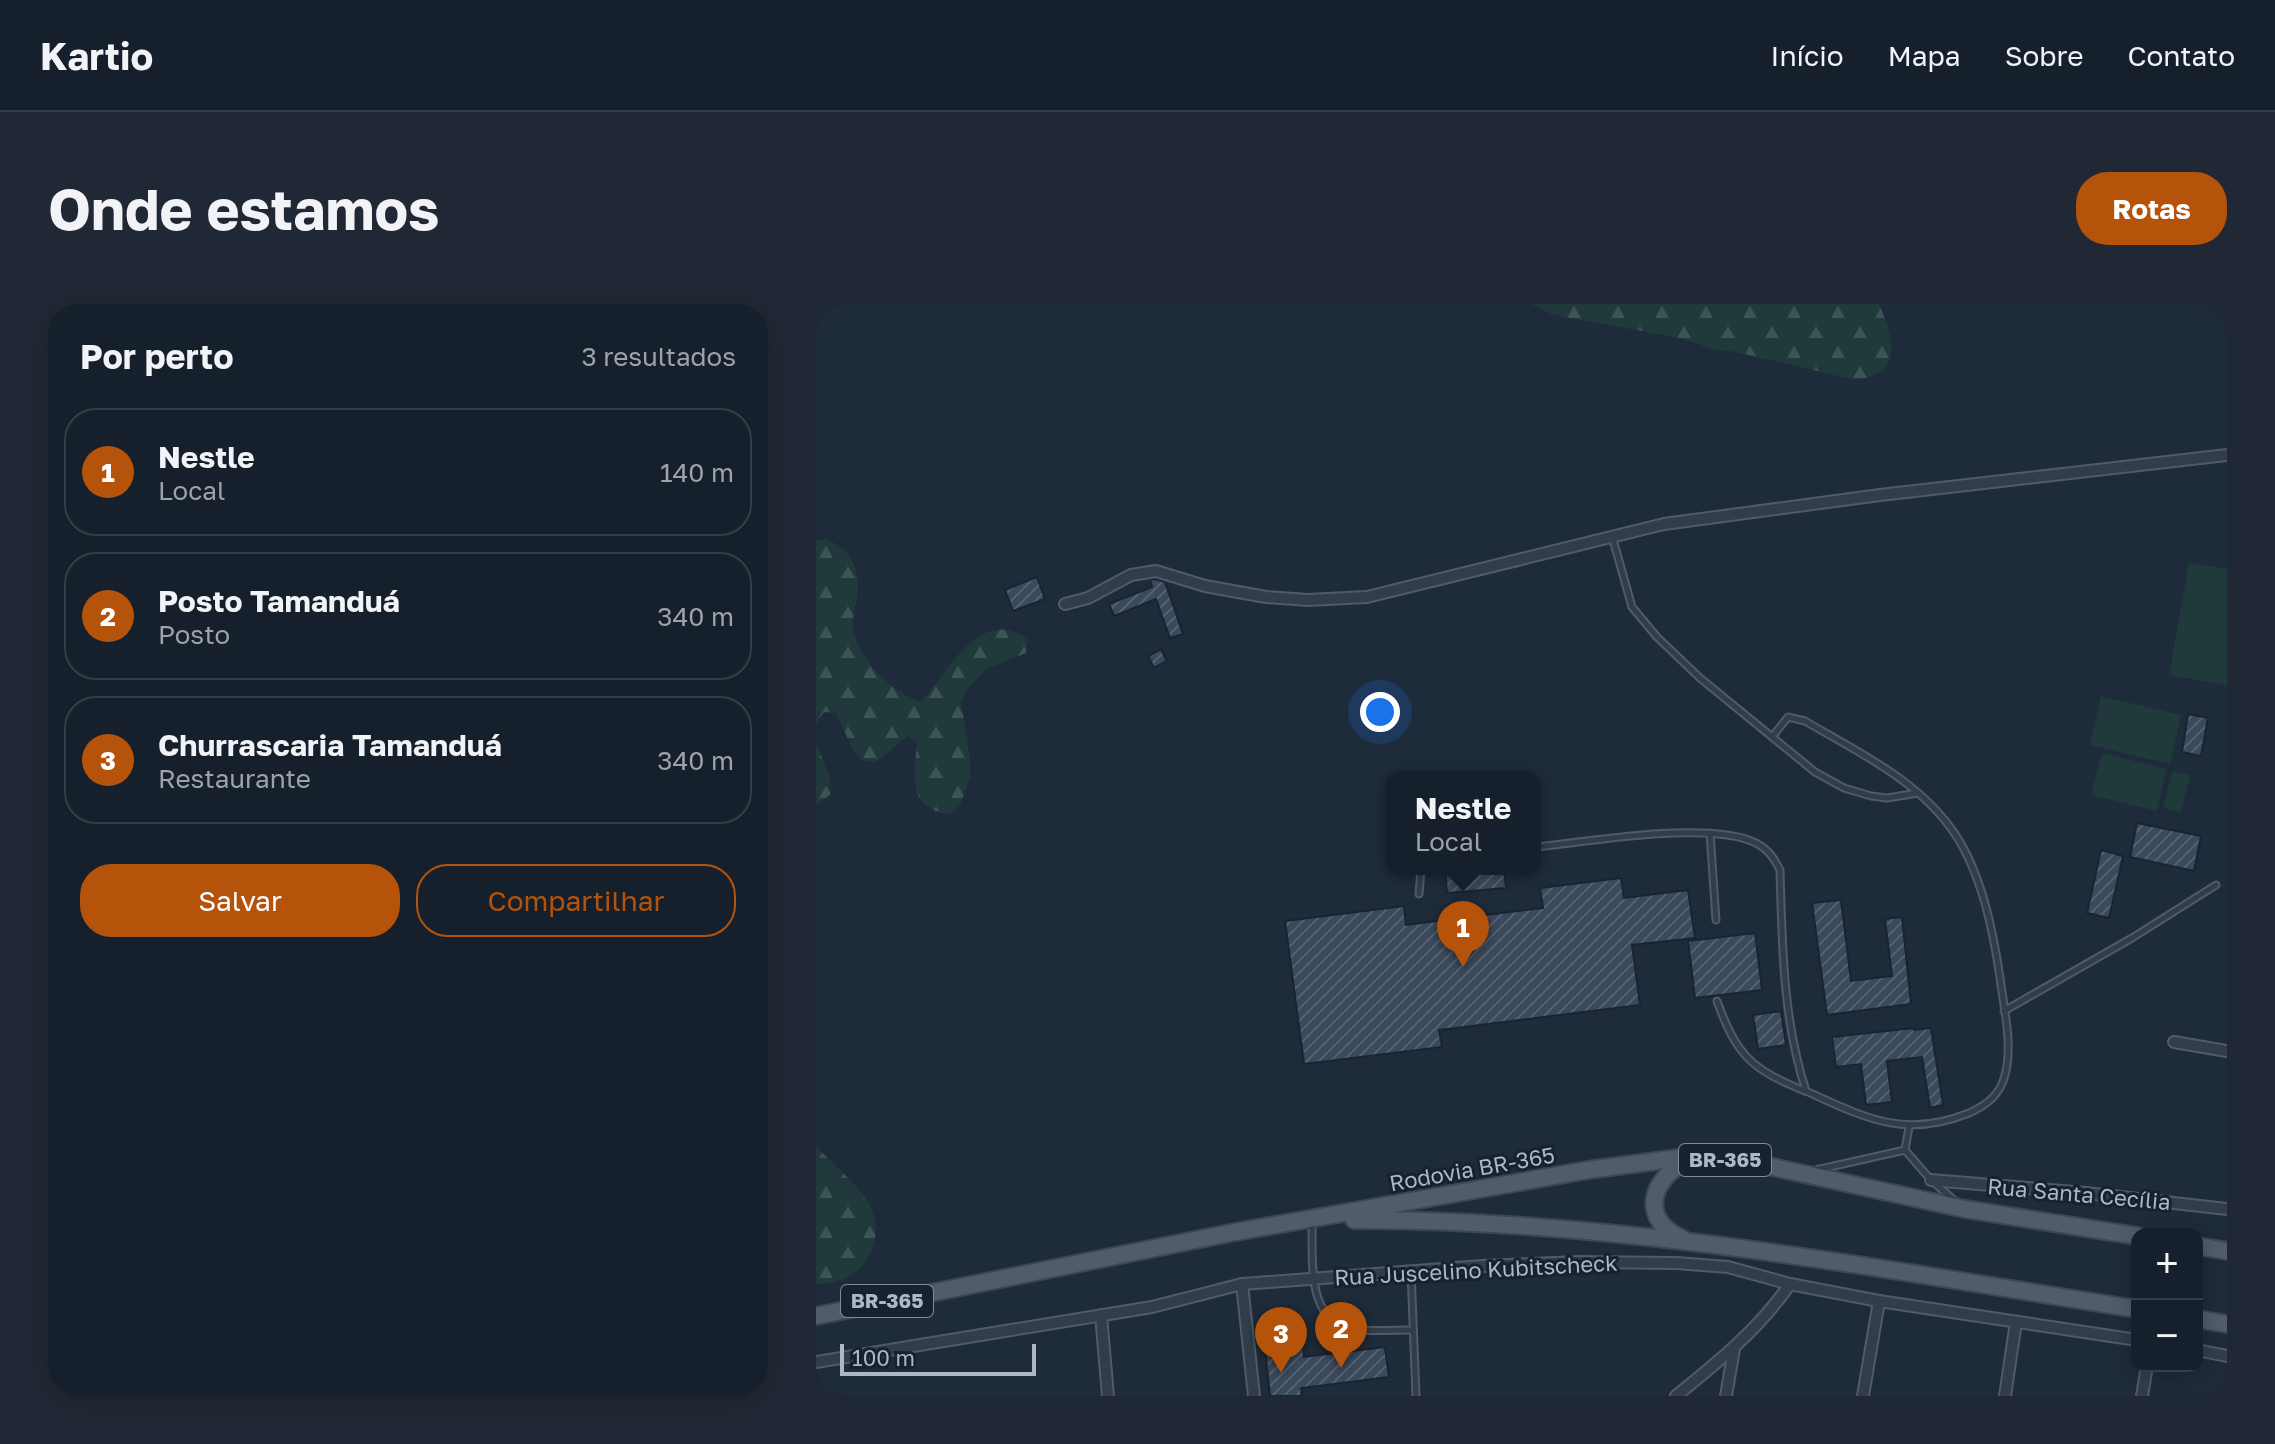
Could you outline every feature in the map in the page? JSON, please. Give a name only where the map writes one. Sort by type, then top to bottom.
[{"type":"main road","name":"Rodovia BR-365","points":[[816,1316],[1235,1232],[1588,1170],[1694,1156],[1759,1164],[1965,1209],[2131,1235]]},
{"type":"main road","name":"BR-365","points":[[1691,1243],[1662,1224],[1655,1198],[1657,1185],[1664,1176],[1694,1156]]},
{"type":"main road","name":"BR-365","points":[[1312,1220],[1448,1221],[1691,1243],[1771,1252],[2131,1308]]},
{"type":"main road","points":[[2203,1247],[2227,1251]]},
{"type":"main road","points":[[2203,1320],[2227,1324]]},
{"type":"street","points":[[1065,604],[1088,598],[1131,575],[1156,571],[1205,586],[1266,597],[1308,600],[1367,597],[1664,524],[2227,455]]},
{"type":"street","points":[[2174,1042],[2227,1051]]},
{"type":"street","name":"Rua Santa Cecília","points":[[1931,1180],[2227,1209]]},
{"type":"street","name":"Rua Juscelino Kubitscheck","points":[[816,1362],[1152,1307],[1242,1284],[1565,1263],[1676,1263],[1728,1267],[1790,1284],[1879,1301],[2131,1339]]},
{"type":"street","points":[[1242,1284],[1254,1396]]},
{"type":"street","points":[[1676,1396],[1763,1321],[1790,1284]]},
{"type":"street","points":[[1863,1396],[1879,1301]]},
{"type":"street","points":[[1101,1315],[1108,1396]]},
{"type":"street","points":[[2005,1396],[2016,1322]]},
{"type":"street","points":[[1726,1396],[1734,1349]]},
{"type":"street","points":[[2203,1351],[2227,1356]]},
{"type":"street","points":[[2142,1396],[2146,1372]]},
{"type":"lane","points":[[1612,536],[1628,598],[1640,618],[1700,678],[1815,772],[1844,788],[1887,798],[1919,793]]},
{"type":"lane","points":[[1717,1001],[1730,1035],[1741,1053],[1758,1068],[1848,1111],[1909,1127],[1958,1117],[1993,1099],[2006,1074],[2008,1054],[2004,1011],[1986,907],[1970,862],[1955,834],[1919,793],[1895,774],[1797,718],[1785,719],[1772,737]]},
{"type":"lane","points":[[1541,846],[1710,833],[1754,842],[1767,850],[1780,870],[1788,1019],[1806,1091]]},
{"type":"lane","points":[[1710,833],[1716,920]]},
{"type":"lane","points":[[1419,894],[1421,875]]},
{"type":"lane","points":[[2004,1011],[2132,938],[2216,885]]},
{"type":"lane","points":[[1905,1150],[1909,1127]]},
{"type":"lane","points":[[1801,1173],[1905,1150]]},
{"type":"lane","points":[[1905,1150],[1931,1180],[1965,1209]]},
{"type":"lane","points":[[1312,1220],[1314,1279],[1326,1316],[1356,1330],[1413,1330]]},
{"type":"lane","points":[[1411,1271],[1416,1396]]},
{"type":"green space","points":[[1532,304],[1879,304],[1891,341],[1891,352],[1882,370],[1856,380],[1716,350],[1680,338],[1564,317]]},
{"type":"green space","points":[[824,539],[841,547],[855,568],[858,586],[853,627],[862,651],[888,683],[910,698],[921,702],[966,646],[980,636],[994,630],[1010,631],[1027,639],[1026,653],[986,669],[967,690],[961,702],[970,778],[960,805],[951,814],[927,806],[920,798],[915,779],[917,743],[908,736],[876,762],[863,761],[854,752],[836,713],[824,712],[816,724],[816,540]]},
{"type":"green space","points":[[2189,562],[2227,569],[2227,686],[2169,675]]},
{"type":"green space","points":[[2101,696],[2181,715],[2170,764],[2090,745]]},
{"type":"green space","points":[[816,743],[830,778],[831,794],[816,805]]},
{"type":"green space","points":[[2102,753],[2167,769],[2157,811],[2091,795]]},
{"type":"green space","points":[[2172,771],[2190,775],[2181,812],[2163,808]]},
{"type":"green space","points":[[816,1146],[863,1194],[873,1213],[875,1236],[873,1247],[861,1267],[841,1280],[816,1285]]},
{"type":"building","points":[[1037,577],[1045,599],[1013,611],[1005,590]]},
{"type":"building","points":[[1150,580],[1165,582],[1183,634],[1170,638],[1156,599],[1114,616],[1109,604],[1152,587]]},
{"type":"building","points":[[1161,649],[1167,661],[1154,668],[1148,656]]},
{"type":"building","points":[[2188,714],[2208,718],[2201,756],[2182,752]]},
{"type":"building","points":[[2137,823],[2201,836],[2194,871],[2130,857]]},
{"type":"building","points":[[2101,850],[2123,856],[2109,918],[2087,913]]},
{"type":"building","points":[[1446,875],[1505,875],[1506,888],[1447,893]]},
{"type":"building","points":[[1621,878],[1624,898],[1688,890],[1695,938],[1632,945],[1640,1005],[1439,1030],[1442,1047],[1304,1064],[1285,921],[1404,906],[1406,925],[1543,908],[1540,888]]},
{"type":"building","points":[[1841,900],[1851,981],[1892,976],[1885,919],[1902,917],[1911,1004],[1827,1015],[1812,903]]},
{"type":"building","points":[[1755,933],[1762,990],[1695,998],[1688,941]]},
{"type":"building","points":[[1781,1011],[1786,1045],[1758,1049],[1753,1015]]},
{"type":"building","points":[[1931,1028],[1943,1105],[1930,1108],[1922,1057],[1887,1061],[1892,1102],[1866,1105],[1861,1064],[1836,1067],[1832,1037]]},
{"type":"building","points":[[1302,1324],[1304,1357],[1385,1347],[1389,1377],[1301,1388],[1302,1396],[1270,1396],[1263,1329]]},
{"type":"place","name":"Nestle","points":[[1463,967]]},
{"type":"place","name":"Posto Tamanduá","points":[[1341,1368]]},
{"type":"place","name":"Churrascaria Tamanduá","points":[[1281,1373]]}]
